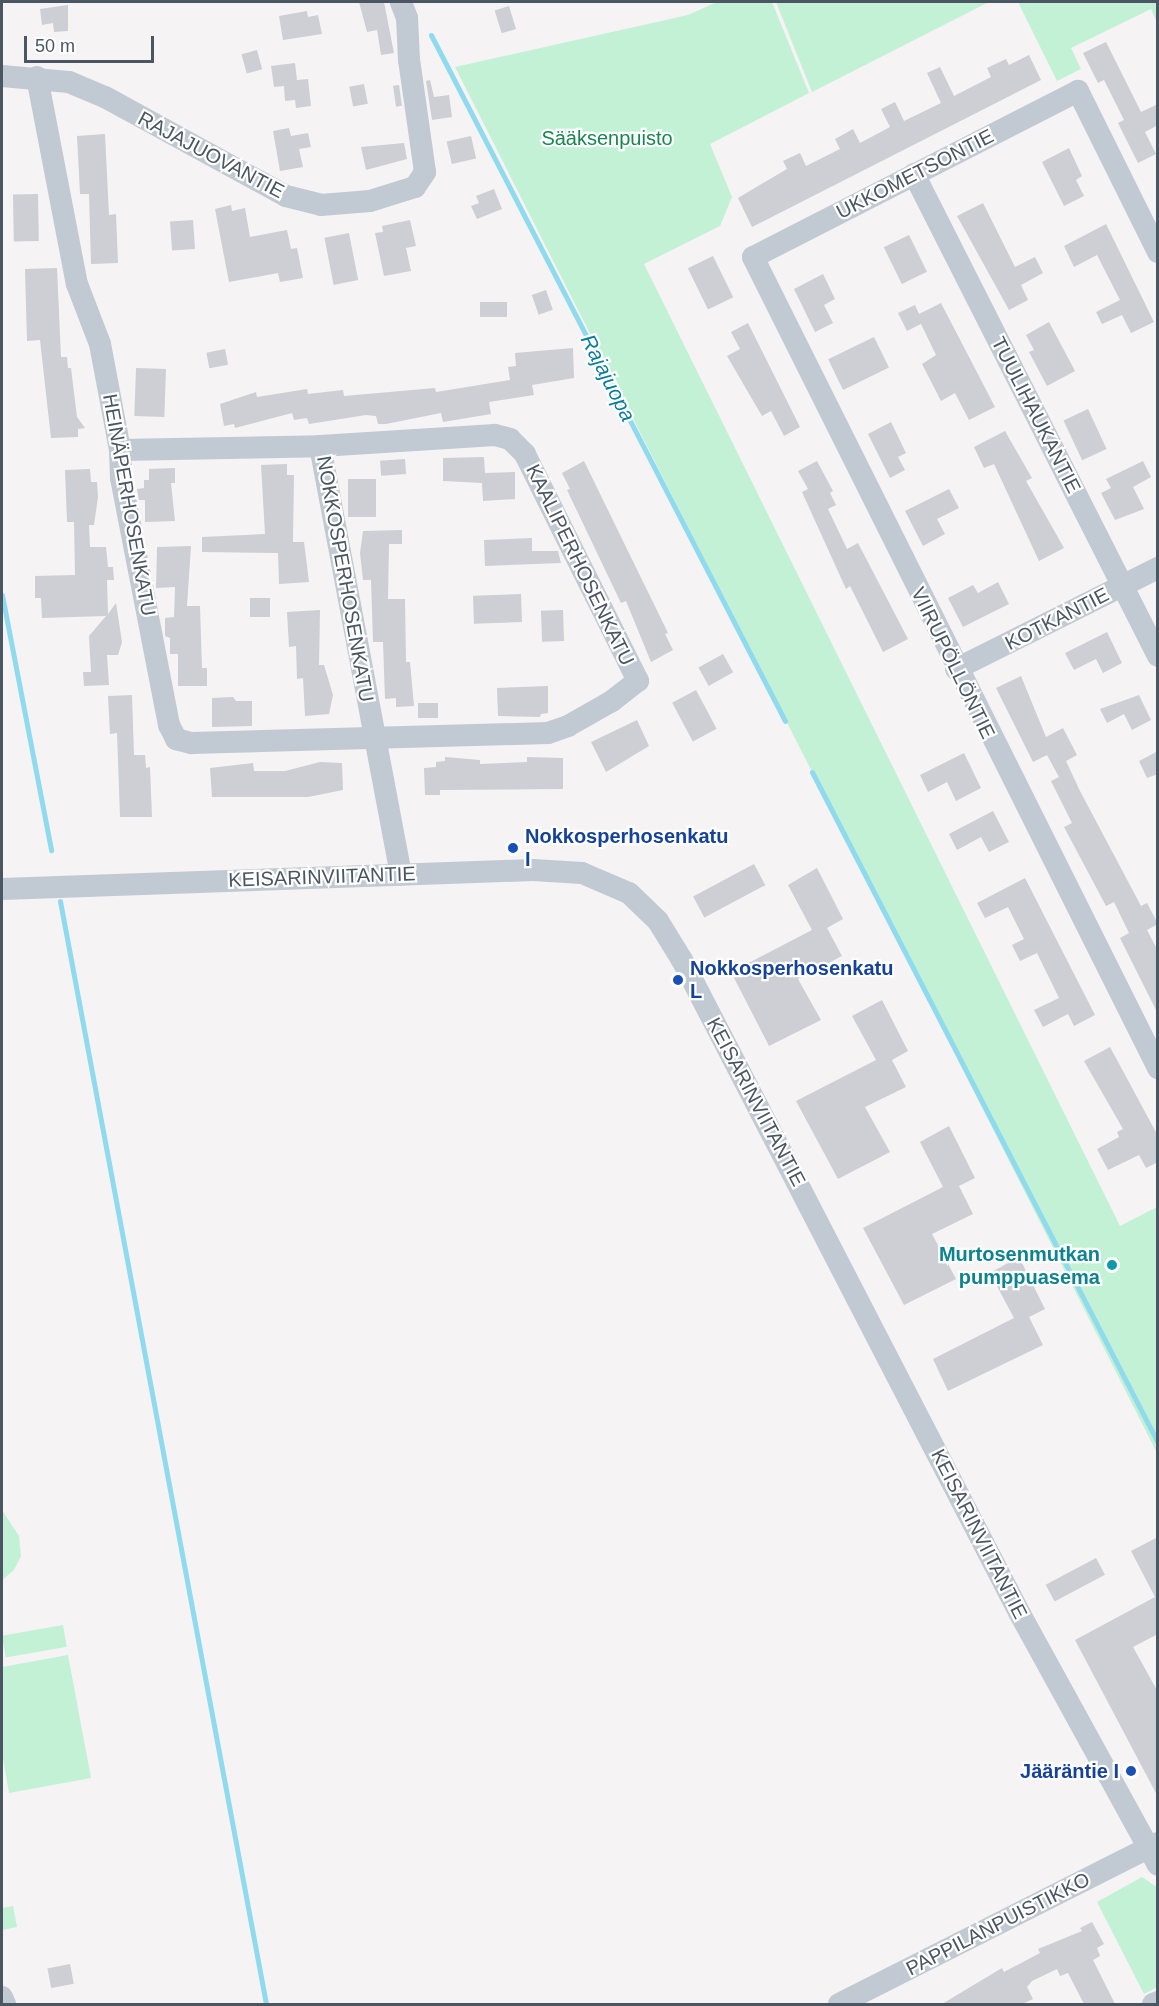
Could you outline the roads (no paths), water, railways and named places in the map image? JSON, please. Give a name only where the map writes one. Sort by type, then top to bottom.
[{"type":"street","name":"RAJAJUOVANTIE","points":[[2,76],[37,77],[69,82],[105,97],[286,196],[321,205],[370,201],[415,187],[425,172],[409,60],[407,18],[401,2]]},
{"type":"street","name":"HEINÄPERHOSENKATU","points":[[37,77],[78,284],[100,344],[120,450],[121,478],[165,703],[176,740],[191,743],[374,739]]},
{"type":"street","name":"UKKOMETSONTIE","points":[[753,257],[1078,92],[1158,252]]},
{"type":"street","name":"TUULIHAUKANTIE","points":[[914,174],[1158,656]]},
{"type":"street","name":"VIIRUPÖLLÖNTIE","points":[[753,257],[956,669],[1158,1068]]},
{"type":"street","name":"KAALIPERHOSENKATU","points":[[320,446],[495,435],[510,439],[525,454],[638,681],[612,701],[568,726],[548,733],[374,739]]},
{"type":"street","name":"NOKKOSPERHOSENKATU","points":[[120,450],[320,446],[401,874]]},
{"type":"street","name":"KOTKANTIE","points":[[956,669],[1158,568]]},
{"type":"street","name":"KEISARINVIITANTIE","points":[[2,889],[401,874],[582,873],[628,893],[658,921],[682,960],[1020,1614],[1154,1852]]},
{"type":"street","name":"PAPPILANPUISTIKKO","points":[[839,2004],[1154,1852]]},
{"type":"street","points":[[2,1997],[5,2004]]},
{"type":"street","points":[[1153,2004],[1158,2002]]},
{"type":"waterway","name":"Rajajuopa","points":[[431,35],[785,721]]},
{"type":"waterway","points":[[2,595],[51,850]]},
{"type":"waterway","points":[[812,772],[1158,1443]]},
{"type":"waterway","points":[[60,901],[266,2004]]},
{"type":"place","name":"Nokkosperhosenkatu I","points":[[513,848]]},
{"type":"place","name":"Nokkosperhosenkatu L","points":[[678,980]]},
{"type":"place","name":"Murtosenmutkan pumppuasema","points":[[1112,1265]]},
{"type":"place","name":"Jääräntie I","points":[[1131,1771]]},
{"type":"park label","name":"Sääksenpuisto","points":[[607,138]]}]
